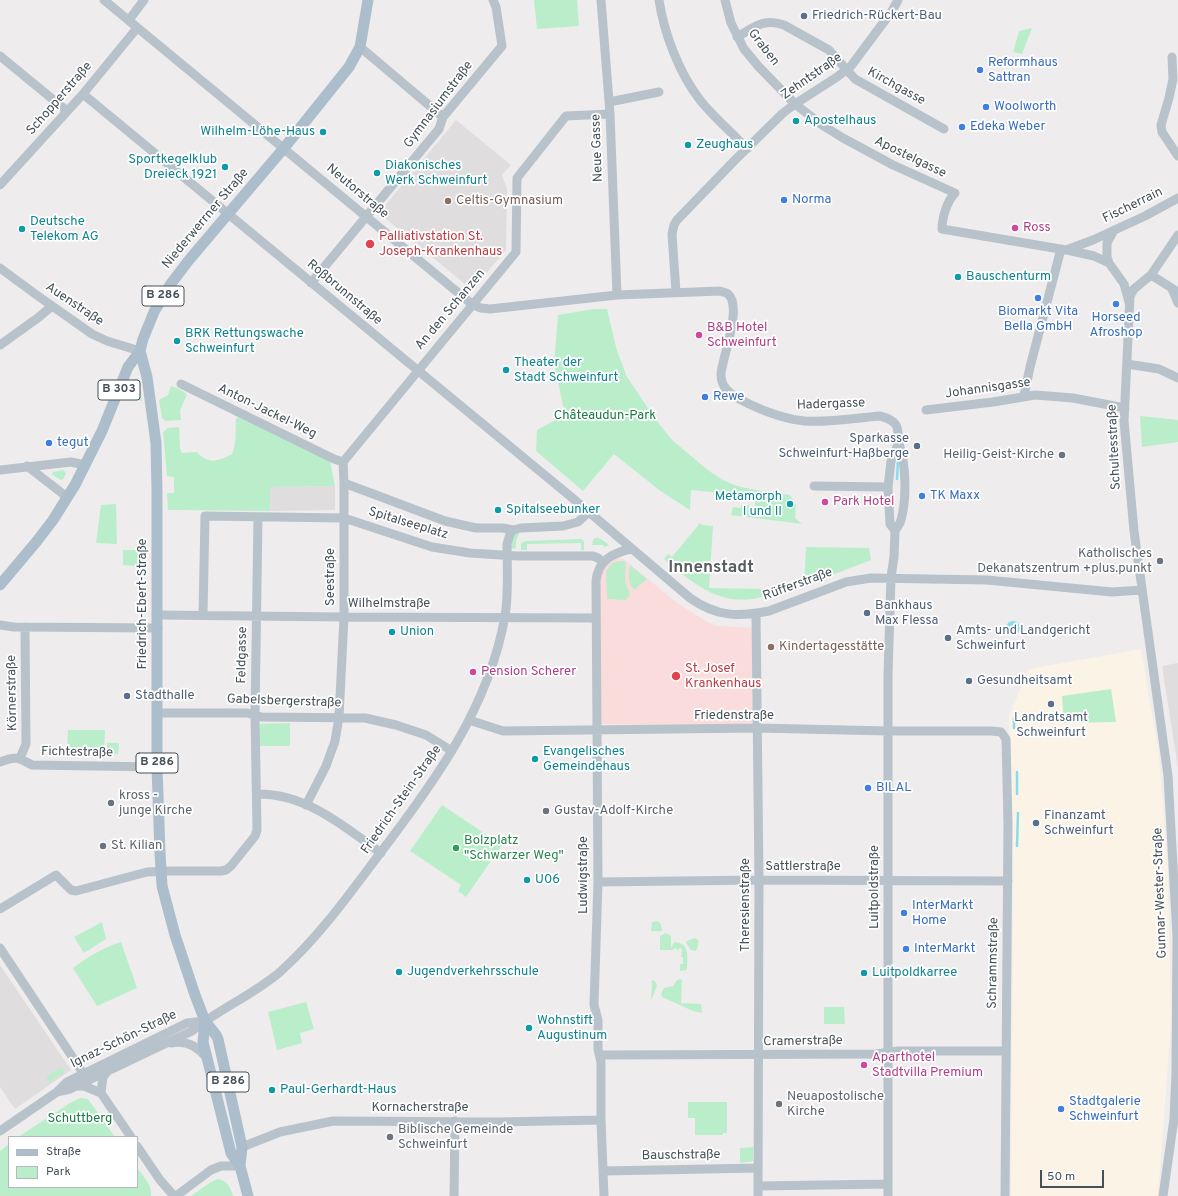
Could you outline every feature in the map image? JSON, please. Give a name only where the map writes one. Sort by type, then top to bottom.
[{"type":"main road","name":"Niederwerrner Straße","points":[[0,586],[38,541],[67,497],[102,430],[128,367],[140,351],[143,339],[154,312],[170,285],[228,213],[344,75],[360,47],[368,0]]},
{"type":"main road","name":"Friedrich-Ebert-Straße","points":[[140,351],[147,377],[156,443],[158,492],[157,767],[161,871],[165,900],[172,924],[205,1021]]},
{"type":"main road","name":"B 286","points":[[205,1021],[203,1039],[207,1059],[231,1153],[240,1166],[248,1196]]},
{"type":"main road","name":"B 286","points":[[205,1021],[218,1039],[242,1147],[240,1166]]},
{"type":"street","name":"Neutorstraße","points":[[104,0],[473,305],[490,309],[617,295],[720,291],[727,293]]},
{"type":"street","points":[[129,20],[144,0]]},
{"type":"street","name":"Gymnasiumstraße","points":[[311,283],[439,129],[443,117],[502,46],[496,7],[493,0]]},
{"type":"street","name":"Neue Gasse","points":[[601,0],[610,102],[617,295]]},
{"type":"street","points":[[659,0],[666,29],[680,67],[689,84],[705,106],[747,148]]},
{"type":"street","name":"Graben","points":[[725,0],[731,23],[744,49],[759,67],[795,104]]},
{"type":"street","name":"Zehntstraße","points":[[676,292],[672,234],[677,220],[783,113],[847,70],[898,0]]},
{"type":"street","name":"Kirchgasse","points":[[737,37],[765,22],[770,21],[784,24],[829,50],[855,79],[944,129]]},
{"type":"street","name":"Schopperstraße","points":[[0,185],[83,94],[137,28]]},
{"type":"street","points":[[360,47],[443,117]]},
{"type":"street","points":[[0,56],[67,111]]},
{"type":"street","points":[[1172,57],[1175,68],[1169,98],[1161,125],[1162,132],[1178,156]]},
{"type":"street","points":[[610,102],[659,92]]},
{"type":"street","name":"Roßbrunnstraße","points":[[83,94],[589,512]]},
{"type":"street","name":"Apostelgasse","points":[[795,104],[842,138],[893,165],[955,193],[949,203],[942,222],[942,229],[1063,249]]},
{"type":"street","name":"An den Schanzen","points":[[418,370],[516,252],[518,178],[523,171],[566,116],[610,114]]},
{"type":"street","name":"Fischerrain","points":[[1063,249],[1079,246],[1145,216],[1178,198]]},
{"type":"street","points":[[1114,230],[1107,243],[1106,251],[1109,263],[1124,284],[1129,302]]},
{"type":"street","points":[[1129,302],[1130,296],[1134,289],[1151,275],[1178,234]]},
{"type":"street","points":[[1024,396],[1030,367],[1063,249],[1094,256],[1109,263]]},
{"type":"street","name":"Auenstraße","points":[[0,268],[83,328],[120,346],[140,351]]},
{"type":"street","points":[[1151,275],[1175,291],[1178,303]]},
{"type":"street","name":"Hadergasse","points":[[727,293],[731,298],[732,325],[721,377],[724,386],[731,394],[768,412],[790,419],[819,421],[880,416],[889,419],[897,426],[899,442]]},
{"type":"street","name":"Schultesstraße","points":[[1129,302],[1124,421],[1134,531],[1142,590]]},
{"type":"street","points":[[0,345],[52,306]]},
{"type":"street","points":[[1127,364],[1159,369],[1178,378]]},
{"type":"street","points":[[343,462],[418,370]]},
{"type":"street","name":"Anton-Jackel-Weg","points":[[180,384],[343,462]]},
{"type":"street","name":"Johannisgasse","points":[[926,410],[993,402],[1024,396],[1052,396],[1125,408]]},
{"type":"street","points":[[899,442],[904,460],[903,506],[900,522],[894,531],[890,524],[888,487],[891,461],[899,442]]},
{"type":"street","points":[[0,470],[71,462],[85,465]]},
{"type":"street","name":"Seestraße","points":[[306,805],[326,766],[340,717],[344,617],[343,462]]},
{"type":"street","points":[[27,466],[67,497]]},
{"type":"street","name":"Spitalseeplatz","points":[[344,483],[445,521],[476,528],[503,528],[513,530],[521,528],[563,526],[578,522],[589,512]]},
{"type":"street","points":[[814,486],[888,487]]},
{"type":"street","name":"Rüfferstraße","points":[[589,512],[690,598],[703,607],[717,613],[756,614],[780,607],[846,582],[871,578],[988,580],[1112,592],[1142,590]]},
{"type":"street","name":"Spitalseeplatz","points":[[203,615],[205,516],[344,518],[432,547],[470,553],[593,556],[603,562]]},
{"type":"street","name":"Feldgasse","points":[[0,909],[56,875],[71,890],[76,892],[147,872],[226,870],[231,866],[255,836],[257,830],[255,716],[258,517]]},
{"type":"street","name":"Friedrich-Stein-Straße","points":[[205,1021],[261,986],[288,964],[323,928],[381,853],[437,776],[482,694],[496,654],[505,617],[508,539],[513,530]]},
{"type":"street","name":"Luitpoldstraße","points":[[888,1196],[888,668],[894,531]]},
{"type":"street","points":[[603,562],[618,552],[632,549]]},
{"type":"street","name":"Ludwigstraße","points":[[603,562],[596,576],[595,618],[598,882],[594,1005],[598,1020],[598,1049],[601,1062],[601,1120],[604,1196]]},
{"type":"street","name":"Gunnar-Wester-Straße","points":[[1142,590],[1168,776],[1177,922],[1176,1074],[1174,1119],[1163,1196]]},
{"type":"street","name":"Theresienstraße","points":[[756,614],[755,651],[759,880],[758,1196]]},
{"type":"street","name":"Wilhelmstraße","points":[[158,615],[595,618]]},
{"type":"street","points":[[0,625],[25,627],[158,628]]},
{"type":"street","name":"Körnerstraße","points":[[20,758],[26,744],[25,627]]},
{"type":"street","name":"Gabelsbergerstraße","points":[[157,713],[247,713],[262,718],[365,718],[396,725],[426,735],[452,751]]},
{"type":"street","name":"Friedenstraße","points":[[469,720],[503,731],[757,728],[1001,732]]},
{"type":"street","name":"Schrammstraße","points":[[1001,732],[1006,739],[1008,825],[1005,1196]]},
{"type":"street","name":"Fichtestraße","points":[[0,762],[10,758],[20,758],[32,765],[157,767]]},
{"type":"street","points":[[257,794],[283,796],[306,805],[337,820],[381,853]]},
{"type":"street","name":"Sattlerstraße","points":[[598,882],[759,880],[1008,881]]},
{"type":"street","points":[[0,948],[84,1073]]},
{"type":"street","name":"Ignaz-Schön-Straße","points":[[56,1092],[70,1089],[162,1046],[192,1031],[205,1021]]},
{"type":"street","name":"Ignaz-Schön-Straße","points":[[0,1131],[56,1092],[67,1082],[187,1023],[205,1021]]},
{"type":"street","name":"Ignaz-Schön-Straße","points":[[162,1046],[177,1042],[190,1044],[201,1051],[207,1059]]},
{"type":"street","name":"Cramerstraße","points":[[600,1055],[876,1054],[898,1051],[1006,1051]]},
{"type":"street","points":[[101,1093],[103,1077],[106,1072]]},
{"type":"street","points":[[75,1086],[84,1086],[101,1093],[130,1136]]},
{"type":"street","name":"Kornacherstraße","points":[[242,1147],[280,1132],[333,1121],[497,1122],[601,1120]]},
{"type":"street","points":[[454,1196],[455,1121]]},
{"type":"street","points":[[138,1147],[160,1180],[175,1196],[211,1170],[220,1166],[240,1166]]},
{"type":"street","name":"Bauschstraße","points":[[604,1170],[758,1168]]},
{"type":"street","points":[[758,1186],[888,1184]]},
{"type":"shaded area","name":"Celtis-Gymnasium","points":[[456,120],[511,165],[502,175],[507,189],[506,250],[472,290],[379,213]]},
{"type":"shaded area","points":[[335,486],[335,510],[270,511],[270,487]]},
{"type":"shaded area","name":"St. Josef Krankenhaus","points":[[613,557],[624,559],[677,603],[707,622],[717,626],[753,628],[754,726],[599,724],[600,572]]},
{"type":"shaded area","points":[[1141,649],[1159,756],[1168,871],[1171,1023],[1158,1196],[1011,1196],[1013,875],[1009,716],[1029,669]]},
{"type":"shaded area","points":[[1178,663],[1178,768],[1162,666]]},
{"type":"shaded area","points":[[0,965],[71,1070],[15,1109],[0,1087]]},
{"type":"green space","points":[[534,0],[577,0],[579,26],[537,29]]},
{"type":"green space","points":[[1032,28],[1022,54],[1013,52],[1019,31]]},
{"type":"green space","name":"Châteaudun-Park","points":[[594,309],[607,309],[617,351],[627,377],[656,420],[672,440],[709,471],[723,480],[737,486],[750,489],[790,495],[796,505],[795,518],[802,524],[731,515],[733,507],[741,508],[741,505],[755,506],[755,500],[742,499],[742,495],[691,490],[690,510],[659,490],[614,454],[583,491],[536,451],[537,430],[565,415],[554,363],[558,315]]},
{"type":"green space","points":[[136,378],[138,379],[142,401],[125,398]]},
{"type":"green space","points":[[171,386],[187,394],[180,411],[181,420],[166,421],[162,418],[159,400],[168,395]]},
{"type":"green space","points":[[1140,416],[1178,420],[1178,442],[1142,447]]},
{"type":"green space","points":[[239,417],[330,461],[335,486],[270,487],[270,511],[168,510],[167,493],[174,493],[174,477],[167,476],[163,432],[168,428],[179,427],[180,448],[182,453],[197,452],[206,459],[218,460],[232,454],[234,450],[236,419]]},
{"type":"green space","points":[[63,470],[66,473],[64,478],[61,480],[52,474],[53,472]]},
{"type":"green space","points":[[116,504],[117,544],[96,543],[101,505]]},
{"type":"green space","points":[[700,523],[702,525],[713,526],[709,588],[770,589],[770,594],[754,599],[739,600],[725,598],[712,593],[687,578],[664,559],[668,554],[672,557]]},
{"type":"green space","points":[[520,531],[516,541],[516,548],[510,549],[514,534]]},
{"type":"green space","points":[[595,538],[601,539],[609,545],[604,547],[603,545],[592,545]]},
{"type":"green space","points":[[581,539],[584,541],[584,550],[581,550],[581,543],[527,544],[527,550],[521,550],[521,543],[526,541]]},
{"type":"green space","points":[[806,547],[869,548],[871,560],[804,586]]},
{"type":"green space","points":[[123,550],[145,550],[146,567],[123,565]]},
{"type":"green space","points":[[619,561],[626,562],[625,582],[630,594],[626,600],[607,599],[606,571],[612,563]]},
{"type":"green space","points":[[630,565],[647,579],[634,590],[629,579]]},
{"type":"green space","points":[[1111,689],[1116,722],[1064,723],[1062,696]]},
{"type":"green space","points":[[290,723],[290,746],[259,746],[260,724]]},
{"type":"green space","points":[[68,730],[105,730],[104,754],[67,753]]},
{"type":"green space","points":[[107,743],[119,743],[118,754],[107,753]]},
{"type":"green space","name":"Bolzplatz \"Schwarzer Weg\"","points":[[442,805],[502,845],[466,897],[458,891],[461,885],[410,851]]},
{"type":"green space","points":[[658,921],[661,924],[662,931],[651,931],[652,922]]},
{"type":"green space","points":[[102,922],[106,939],[84,953],[74,937]]},
{"type":"green space","points":[[666,933],[671,936],[671,948],[674,942],[683,945],[686,948],[687,970],[680,971],[680,964],[683,964],[681,948],[679,948],[679,950],[676,948],[672,950],[660,950],[660,936]]},
{"type":"green space","points":[[695,938],[698,940],[698,947],[695,951],[691,950],[686,943],[687,941]]},
{"type":"green space","points":[[121,942],[137,988],[97,1006],[73,968],[96,953]]},
{"type":"green space","points":[[682,979],[681,1003],[701,1004],[702,1013],[693,1011],[662,997],[661,994],[664,988],[673,986],[677,980]]},
{"type":"green space","points":[[652,980],[656,982],[657,986],[651,1001]]},
{"type":"green space","points":[[306,1002],[314,1029],[300,1033],[302,1043],[277,1050],[268,1012]]},
{"type":"green space","points":[[824,1007],[844,1007],[845,1024],[824,1024]]},
{"type":"green space","points":[[61,1067],[64,1072],[49,1082],[46,1077]]},
{"type":"green space","name":"Schuttberg","points":[[80,1098],[88,1099],[114,1136],[20,1136]]},
{"type":"green space","points":[[688,1102],[727,1102],[727,1133],[723,1133],[723,1135],[695,1135],[695,1118],[688,1118]]},
{"type":"green space","points":[[8,1145],[8,1188],[138,1188],[138,1169],[149,1185],[151,1196],[0,1196],[0,1151]]},
{"type":"green space","points":[[753,1147],[753,1161],[740,1163],[740,1148]]},
{"type":"green space","points":[[218,1179],[224,1181],[228,1185],[233,1196],[191,1196],[211,1182]]},
{"type":"water","points":[[1013,621],[1018,623],[1020,628],[1018,633],[1013,635],[1008,633],[1006,628],[1008,623]]},
{"type":"waterway","points":[[897,479],[898,460]]},
{"type":"waterway","points":[[1014,718],[1014,728]]},
{"type":"waterway","points":[[1017,772],[1017,794]]},
{"type":"waterway","points":[[1017,846],[1018,813]]},
{"type":"place","name":"Friedrich-Rückert-Bau","points":[[804,16]]},
{"type":"place","name":"Reformhaus Sattran","points":[[980,70]]},
{"type":"place","name":"Woolworth","points":[[986,107]]},
{"type":"place","name":"Apostelhaus","points":[[796,121]]},
{"type":"place","name":"Edeka Weber","points":[[962,127]]},
{"type":"place","name":"Wilhelm-Löhe-Haus","points":[[323,132]]},
{"type":"place","name":"Zeughaus","points":[[688,145]]},
{"type":"place","name":"Sportkegelklub Dreieck 1921","points":[[225,167]]},
{"type":"place","name":"Diakonisches Werk Schweinfurt","points":[[377,173]]},
{"type":"place","name":"Norma","points":[[784,200]]},
{"type":"place","name":"Celtis-Gymnasium","points":[[448,201]]},
{"type":"place","name":"Ross","points":[[1015,228]]},
{"type":"place","name":"Deutsche Telekom AG","points":[[22,229]]},
{"type":"place","name":"Palliativstation St. Joseph-Krankenhaus","points":[[370,244]]},
{"type":"place","name":"Bauschenturm","points":[[958,277]]},
{"type":"place","name":"Biomarkt Vita Bella GmbH","points":[[1038,298]]},
{"type":"place","name":"Horseed Afroshop","points":[[1116,304]]},
{"type":"place","name":"B&B Hotel Schweinfurt","points":[[699,335]]},
{"type":"place","name":"BRK Rettungswache Schweinfurt","points":[[177,341]]},
{"type":"place","name":"Theater der Stadt Schweinfurt","points":[[506,370]]},
{"type":"place","name":"Rewe","points":[[705,397]]},
{"type":"place","name":"tegut","points":[[49,443]]},
{"type":"place","name":"Sparkasse Schweinfurt-Haßberge","points":[[917,446]]},
{"type":"place","name":"Heilig-Geist-Kirche","points":[[1062,455]]},
{"type":"place","name":"TK Maxx","points":[[922,496]]},
{"type":"place","name":"Park Hotel","points":[[825,502]]},
{"type":"place","name":"Metamorph I und II","points":[[790,504]]},
{"type":"place","name":"Spitalseebunker","points":[[498,510]]},
{"type":"place","name":"Katholisches Dekanatszentrum +plus.punkt","points":[[1160,561]]},
{"type":"place","name":"Bankhaus Max Flessa","points":[[867,613]]},
{"type":"place","name":"Union","points":[[392,632]]},
{"type":"place","name":"Amts- und Landgericht Schweinfurt","points":[[948,638]]},
{"type":"place","name":"Kindertagesstätte","points":[[771,647]]},
{"type":"place","name":"Pension Scherer","points":[[473,672]]},
{"type":"place","name":"St. Josef Krankenhaus","points":[[676,676]]},
{"type":"place","name":"Gesundheitsamt","points":[[969,681]]},
{"type":"place","name":"Stadthalle","points":[[127,696]]},
{"type":"place","name":"Landratsamt Schweinfurt","points":[[1051,704]]},
{"type":"place","name":"Evangelisches Gemeindehaus","points":[[535,759]]},
{"type":"place","name":"BILAL","points":[[868,788]]},
{"type":"place","name":"kross - junge Kirche","points":[[111,803]]},
{"type":"place","name":"Gustav-Adolf-Kirche","points":[[546,811]]},
{"type":"place","name":"Finanzamt Schweinfurt","points":[[1036,823]]},
{"type":"place","name":"St. Kilian","points":[[103,846]]},
{"type":"place","name":"Bolzplatz \"Schwarzer Weg\"","points":[[456,848]]},
{"type":"place","name":"U06","points":[[527,880]]},
{"type":"place","name":"InterMarkt Home","points":[[904,913]]},
{"type":"place","name":"InterMarkt","points":[[906,949]]},
{"type":"place","name":"Jugendverkehrsschule","points":[[399,972]]},
{"type":"place","name":"Luitpoldkarree","points":[[864,973]]},
{"type":"place","name":"Wohnstift Augustinum","points":[[529,1028]]},
{"type":"place","name":"Aparthotel Stadtvilla Premium","points":[[864,1065]]},
{"type":"place","name":"Paul-Gerhardt-Haus","points":[[272,1090]]},
{"type":"place","name":"Neuapostolische Kirche","points":[[779,1104]]},
{"type":"place","name":"Stadtgalerie Schweinfurt","points":[[1061,1109]]},
{"type":"place","name":"Biblische Gemeinde Schweinfurt","points":[[390,1137]]},
{"type":"district","name":"Innenstadt","points":[[711,569]]}]
